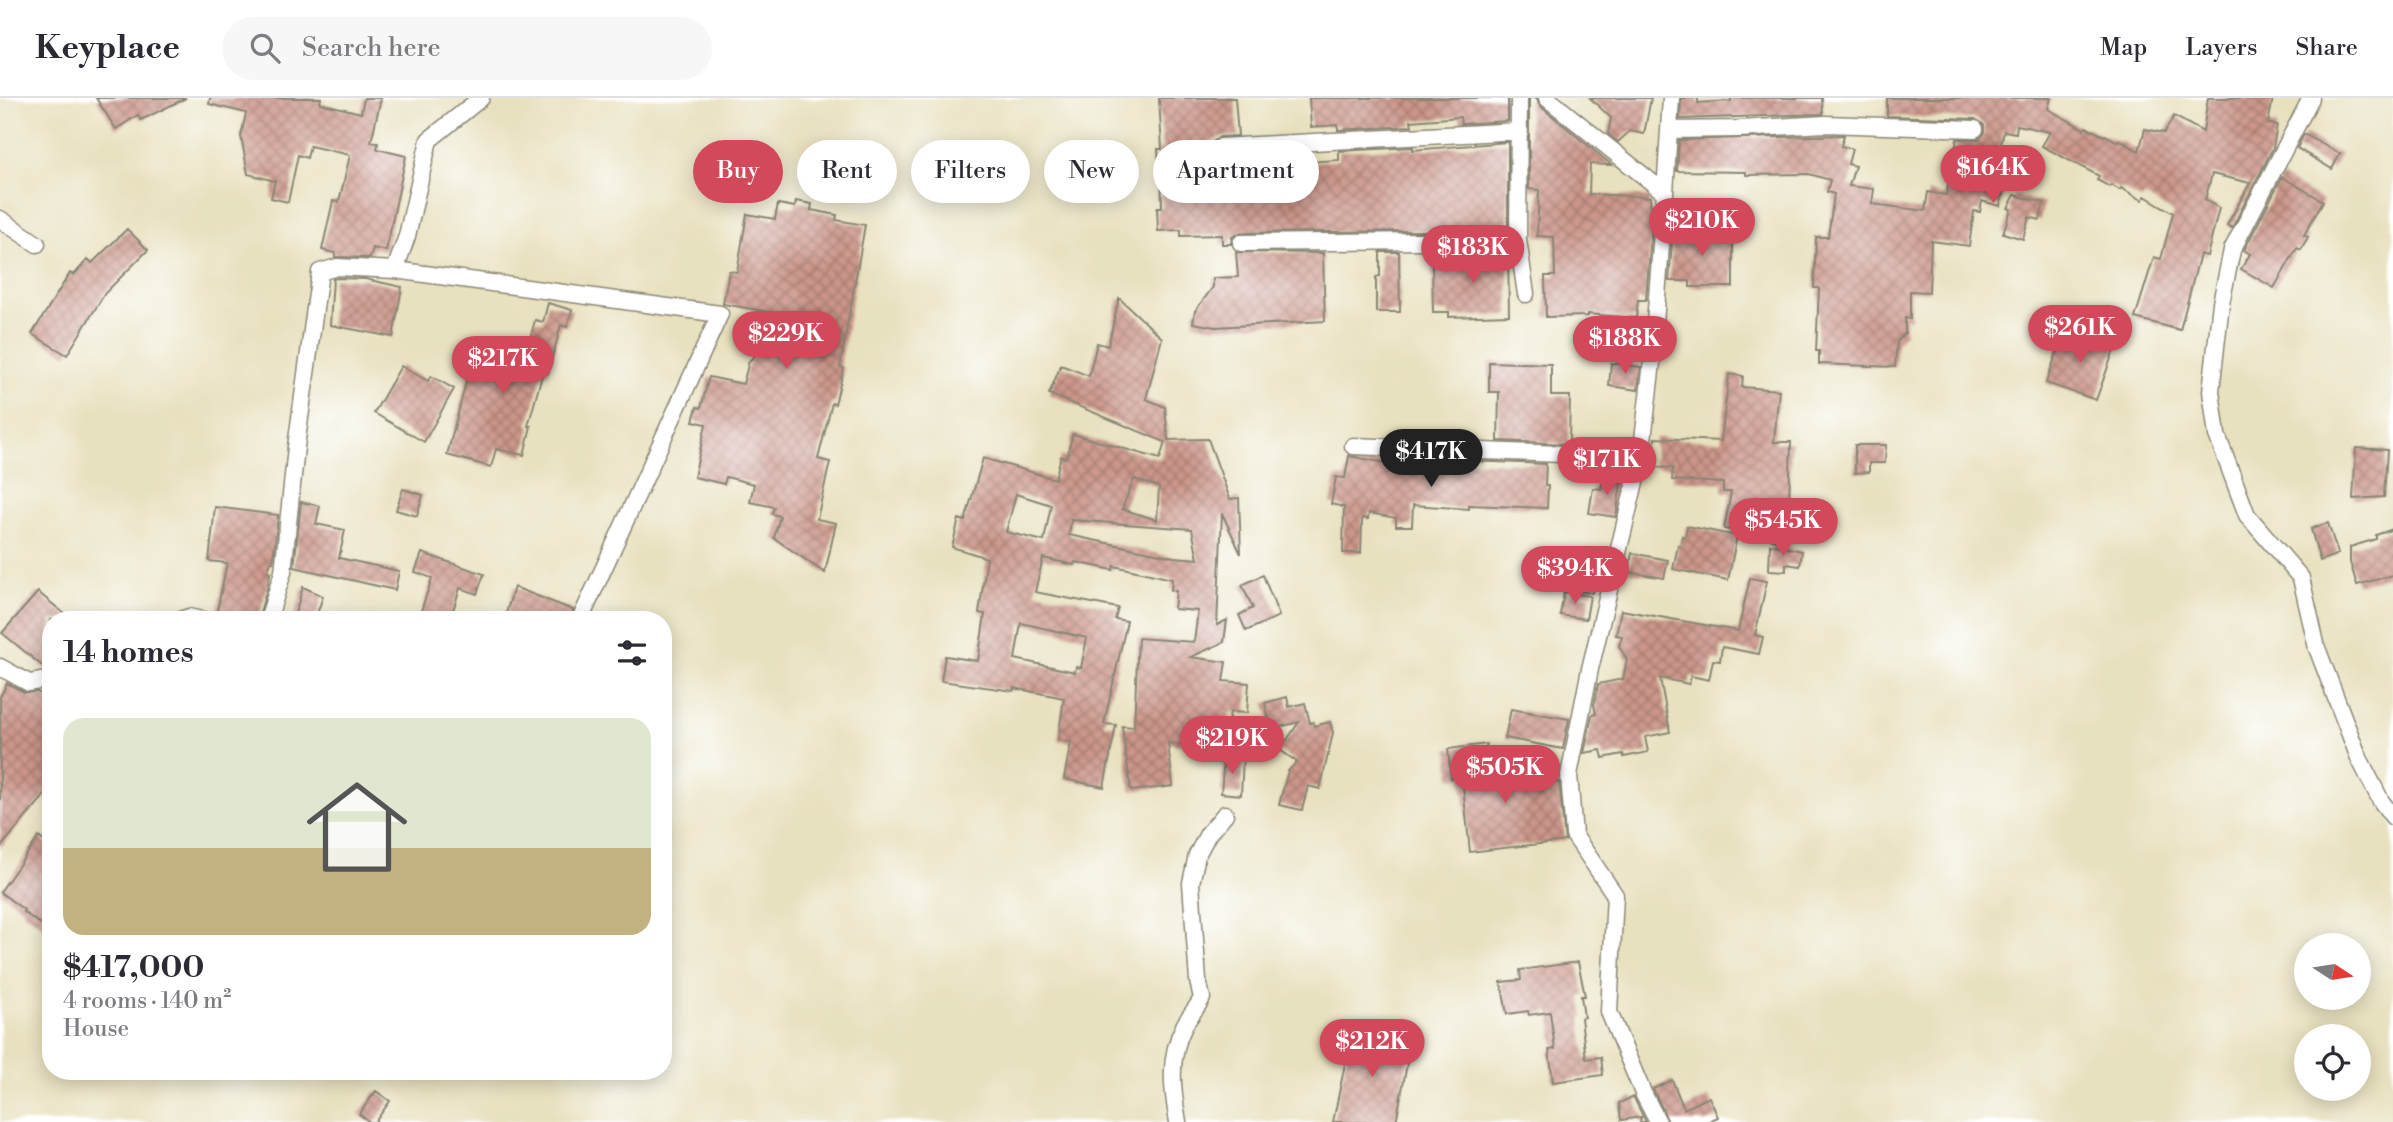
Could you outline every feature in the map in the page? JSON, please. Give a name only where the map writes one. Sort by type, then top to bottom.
[{"type":"street","points":[[395,270],[407,236],[429,140],[481,98]]},
{"type":"street","points":[[1519,98],[1518,240],[1526,294]]},
{"type":"street","points":[[1547,98],[1665,193]]},
{"type":"street","points":[[1658,1122],[1609,1012],[1615,895],[1574,835],[1569,775],[1590,669],[1641,457],[1652,362],[1671,98]]},
{"type":"street","points":[[2311,98],[2232,250],[2221,303],[2211,391],[2217,435],[2247,515],[2301,578],[2317,648],[2359,758],[2381,801],[2393,817]]},
{"type":"street","points":[[1669,130],[1739,130],[1825,124],[1975,129]]},
{"type":"street","points":[[1319,142],[1520,131]]},
{"type":"street","points":[[0,219],[37,244]]},
{"type":"street","points":[[1241,243],[1518,240]]},
{"type":"street","points":[[271,611],[283,572],[296,447],[320,272],[337,267],[395,270],[720,314],[584,611]]},
{"type":"street","points":[[1353,446],[1641,457]]},
{"type":"street","points":[[0,667],[29,683],[42,681]]},
{"type":"street","points":[[1178,1122],[1172,1089],[1172,1059],[1185,1024],[1202,998],[1198,981],[1191,883],[1197,855],[1208,834],[1225,814]]},
{"type":"building","points":[[96,98],[186,98],[141,120],[138,115],[116,129]]},
{"type":"building","points":[[210,98],[321,98],[320,103],[361,113],[364,98],[381,98],[371,142],[378,143],[377,149],[406,156],[386,251],[373,248],[370,258],[335,257],[335,253],[322,250],[333,201],[339,202],[350,155],[310,146],[307,158],[298,155],[288,202],[271,198],[275,181],[248,174],[241,136],[246,113],[209,104]]},
{"type":"building","points":[[1159,98],[1235,98],[1238,136],[1220,137],[1216,140],[1161,140]]},
{"type":"building","points":[[1309,98],[1508,98],[1508,121],[1461,124],[1460,117],[1411,121],[1412,126],[1338,130],[1338,125],[1311,127]]},
{"type":"building","points":[[1529,98],[1537,98],[1540,106],[1612,165],[1590,164],[1589,194],[1650,197],[1652,222],[1646,300],[1638,300],[1636,318],[1588,314],[1546,317],[1545,276],[1555,276],[1554,237],[1537,236],[1539,190],[1529,189]]},
{"type":"building","points":[[1590,98],[1651,98],[1644,134],[1630,131],[1618,142],[1608,134],[1611,118]]},
{"type":"building","points":[[1681,98],[1698,98],[1698,103],[1731,101],[1731,98],[1822,98],[1823,114],[1680,119]]},
{"type":"building","points":[[1887,98],[2051,98],[2048,109],[2084,129],[2086,127],[2118,142],[2119,140],[2139,151],[2145,129],[2164,133],[2174,116],[2203,132],[2208,98],[2273,98],[2268,124],[2277,125],[2273,148],[2232,228],[2227,225],[2250,183],[2212,174],[2205,200],[2219,208],[2207,256],[2200,254],[2180,330],[2135,318],[2154,257],[2161,259],[2173,213],[2145,196],[2142,200],[2121,188],[2110,187],[2097,180],[2099,176],[2042,146],[2050,132],[2017,125],[2016,133],[2004,131],[1992,184],[2004,187],[2000,206],[1982,201],[1980,212],[1974,211],[1969,246],[1931,241],[1929,292],[1910,291],[1910,319],[1905,318],[1905,333],[1897,342],[1895,367],[1819,364],[1819,351],[1816,351],[1819,288],[1814,288],[1816,237],[1828,237],[1834,194],[1827,192],[1830,180],[1809,174],[1746,175],[1746,172],[1677,171],[1679,140],[1844,135],[1841,146],[1852,149],[1848,164],[1855,166],[1849,186],[1874,189],[1872,204],[1925,211],[1928,192],[1946,195],[1957,139],[1979,139],[1984,134],[1984,125],[1975,119],[1887,116]]},
{"type":"building","points":[[2304,134],[2340,154],[2332,169],[2297,148]]},
{"type":"building","points":[[1508,142],[1508,230],[1241,233],[1232,237],[1231,244],[1222,244],[1222,235],[1181,236],[1181,230],[1158,231],[1157,208],[1162,208],[1162,203],[1319,203],[1319,161],[1339,160],[1339,151],[1413,147],[1413,150]]},
{"type":"building","points":[[2282,177],[2323,201],[2304,235],[2308,237],[2301,250],[2297,248],[2274,288],[2241,269],[2250,254],[2244,250]]},
{"type":"building","points":[[2015,195],[2044,203],[2040,220],[2029,217],[2023,239],[2003,233],[2011,209],[2008,208]]},
{"type":"building","points":[[796,201],[812,204],[811,210],[837,215],[836,220],[865,225],[840,367],[844,368],[818,459],[830,462],[817,519],[836,523],[825,573],[774,538],[780,516],[772,514],[774,507],[750,502],[754,484],[726,477],[724,484],[694,477],[706,424],[693,421],[697,407],[701,408],[709,377],[743,384],[749,361],[797,317],[723,304],[729,271],[737,272],[747,214],[775,219],[778,204],[795,207]]},
{"type":"building","points":[[127,229],[148,250],[105,293],[67,355],[32,334],[70,273],[74,275],[88,259],[92,263]]},
{"type":"building","points":[[1673,229],[1698,229],[1698,233],[1733,232],[1733,287],[1690,287],[1690,281],[1669,281]]},
{"type":"building","points":[[1456,251],[1508,251],[1509,315],[1449,317],[1449,312],[1433,312],[1432,264],[1456,264]]},
{"type":"building","points":[[1236,252],[1323,253],[1325,321],[1215,327],[1193,323],[1195,311],[1213,287],[1213,278],[1238,277]]},
{"type":"building","points":[[1380,252],[1399,252],[1400,312],[1376,312],[1376,277],[1380,276]]},
{"type":"building","points":[[333,279],[365,279],[402,287],[393,337],[330,325]]},
{"type":"building","points":[[1119,298],[1162,338],[1146,399],[1165,407],[1168,440],[1208,439],[1230,499],[1239,498],[1241,554],[1222,513],[1217,625],[1227,620],[1224,642],[1191,657],[1226,662],[1223,681],[1249,683],[1247,713],[1230,712],[1224,752],[1168,743],[1173,786],[1131,791],[1122,726],[1134,727],[1138,638],[1194,642],[1198,611],[1174,609],[1176,591],[1171,590],[1172,579],[1114,566],[1113,570],[1043,558],[1035,592],[1118,608],[1115,619],[1127,621],[1104,724],[1116,725],[1104,787],[1064,779],[1071,742],[1058,740],[1064,698],[1014,688],[1013,691],[941,681],[945,656],[978,661],[985,614],[979,613],[987,558],[952,547],[959,519],[965,521],[983,458],[1055,479],[1061,456],[1066,458],[1073,434],[1160,459],[1165,442],[1049,394],[1061,365],[1089,376],[1097,343],[1108,346]],"holes":[[[1134,479],[1159,487],[1157,520],[1122,509]],[[1016,494],[1051,505],[1044,541],[1006,532]],[[1071,520],[1192,529],[1198,559],[1174,557],[1069,535]],[[1021,623],[1087,638],[1081,668],[1076,667],[1075,672],[1015,659]]]},
{"type":"building","points":[[548,303],[572,310],[567,327],[561,325],[548,373],[543,372],[528,426],[531,426],[524,455],[496,449],[491,467],[447,455],[470,367],[456,361],[460,347],[474,351],[473,355],[522,370],[535,320],[543,322]]},
{"type":"building","points":[[2065,330],[2115,347],[2096,400],[2046,383]]},
{"type":"building","points":[[1489,362],[1551,364],[1551,396],[1570,396],[1569,444],[1498,441],[1499,392],[1489,392]]},
{"type":"building","points":[[1611,363],[1641,367],[1638,390],[1609,386]]},
{"type":"building","points":[[401,366],[428,381],[431,376],[454,389],[424,442],[374,413]]},
{"type":"building","points":[[1729,374],[1743,376],[1742,387],[1779,390],[1774,442],[1791,442],[1789,504],[1784,541],[1724,529],[1731,492],[1723,492],[1723,483],[1672,480],[1673,468],[1654,467],[1655,438],[1721,441]]},
{"type":"building","points":[[1855,445],[1886,445],[1885,463],[1869,463],[1869,472],[1855,473]]},
{"type":"building","points":[[2356,448],[2387,450],[2384,497],[2353,499]]},
{"type":"building","points":[[1349,456],[1391,464],[1391,458],[1546,464],[1547,508],[1469,505],[1469,509],[1413,505],[1412,526],[1396,526],[1396,518],[1369,513],[1368,519],[1362,518],[1361,553],[1343,553],[1344,507],[1331,504],[1336,477],[1345,478]]},
{"type":"building","points":[[1604,474],[1622,477],[1616,517],[1589,513],[1593,488],[1601,489]]},
{"type":"building","points":[[403,489],[423,495],[417,516],[396,510]]},
{"type":"building","points":[[301,502],[320,506],[316,524],[345,530],[339,558],[399,571],[395,590],[294,567]]},
{"type":"building","points":[[215,507],[278,515],[273,562],[267,572],[270,573],[261,611],[217,611],[227,563],[209,561]]},
{"type":"building","points":[[2328,523],[2338,554],[2320,561],[2311,529]]},
{"type":"building","points":[[1687,526],[1737,536],[1728,580],[1673,569],[1678,545],[1680,546],[1682,536],[1685,537]]},
{"type":"building","points":[[2393,529],[2393,575],[2357,585],[2350,562],[2350,547],[2376,539],[2376,535]]},
{"type":"building","points":[[1770,544],[1802,551],[1800,566],[1786,564],[1786,571],[1769,570]]},
{"type":"building","points":[[422,553],[484,574],[477,594],[460,588],[453,611],[421,611],[432,578],[415,572]]},
{"type":"building","points":[[1632,553],[1668,560],[1664,578],[1629,572]]},
{"type":"building","points":[[1580,572],[1596,575],[1592,593],[1577,591]]},
{"type":"building","points":[[1263,575],[1279,616],[1246,631],[1239,615],[1253,608],[1242,585]]},
{"type":"building","points":[[1750,578],[1767,581],[1755,635],[1763,637],[1759,654],[1722,647],[1720,661],[1713,660],[1709,680],[1691,676],[1689,684],[1660,678],[1670,732],[1645,737],[1648,752],[1603,758],[1601,750],[1584,753],[1592,715],[1596,714],[1594,705],[1598,684],[1623,679],[1627,660],[1619,646],[1622,636],[1616,635],[1621,610],[1738,631]]},
{"type":"building","points":[[303,587],[323,596],[318,611],[296,611]]},
{"type":"building","points":[[514,587],[573,610],[573,611],[507,611]]},
{"type":"building","points":[[38,592],[61,611],[42,611],[42,666],[2,633]]},
{"type":"building","points":[[1564,592],[1590,596],[1586,619],[1560,615]]},
{"type":"building","points":[[7,683],[24,692],[42,694],[42,799],[0,848],[0,697]]},
{"type":"building","points":[[1287,697],[1289,707],[1305,703],[1310,723],[1313,722],[1314,726],[1330,722],[1333,733],[1320,789],[1308,786],[1302,810],[1279,805],[1288,771],[1297,762],[1280,750],[1299,722],[1271,729],[1265,703]]},
{"type":"building","points":[[1511,709],[1569,719],[1563,749],[1505,738]]},
{"type":"building","points":[[1486,744],[1490,780],[1531,775],[1532,785],[1559,782],[1565,841],[1470,852],[1462,777],[1451,778],[1448,749]]},
{"type":"building","points":[[1224,758],[1243,759],[1241,795],[1221,793]]},
{"type":"building","points":[[39,837],[42,840],[42,925],[0,892]]},
{"type":"building","points":[[1578,962],[1585,996],[1581,996],[1584,1017],[1581,1018],[1586,1059],[1601,1057],[1603,1075],[1553,1082],[1549,1050],[1555,1049],[1550,1012],[1507,1014],[1501,982],[1521,980],[1520,970]]},
{"type":"building","points":[[1352,1030],[1411,1043],[1396,1122],[1333,1122]]},
{"type":"building","points":[[1672,1080],[1684,1109],[1709,1097],[1718,1117],[1707,1122],[1668,1122],[1653,1089]]},
{"type":"building","points":[[376,1091],[390,1101],[375,1122],[370,1122],[359,1114]]},
{"type":"building","points":[[1633,1097],[1646,1122],[1640,1122],[1641,1117],[1621,1120],[1619,1103]]}]
